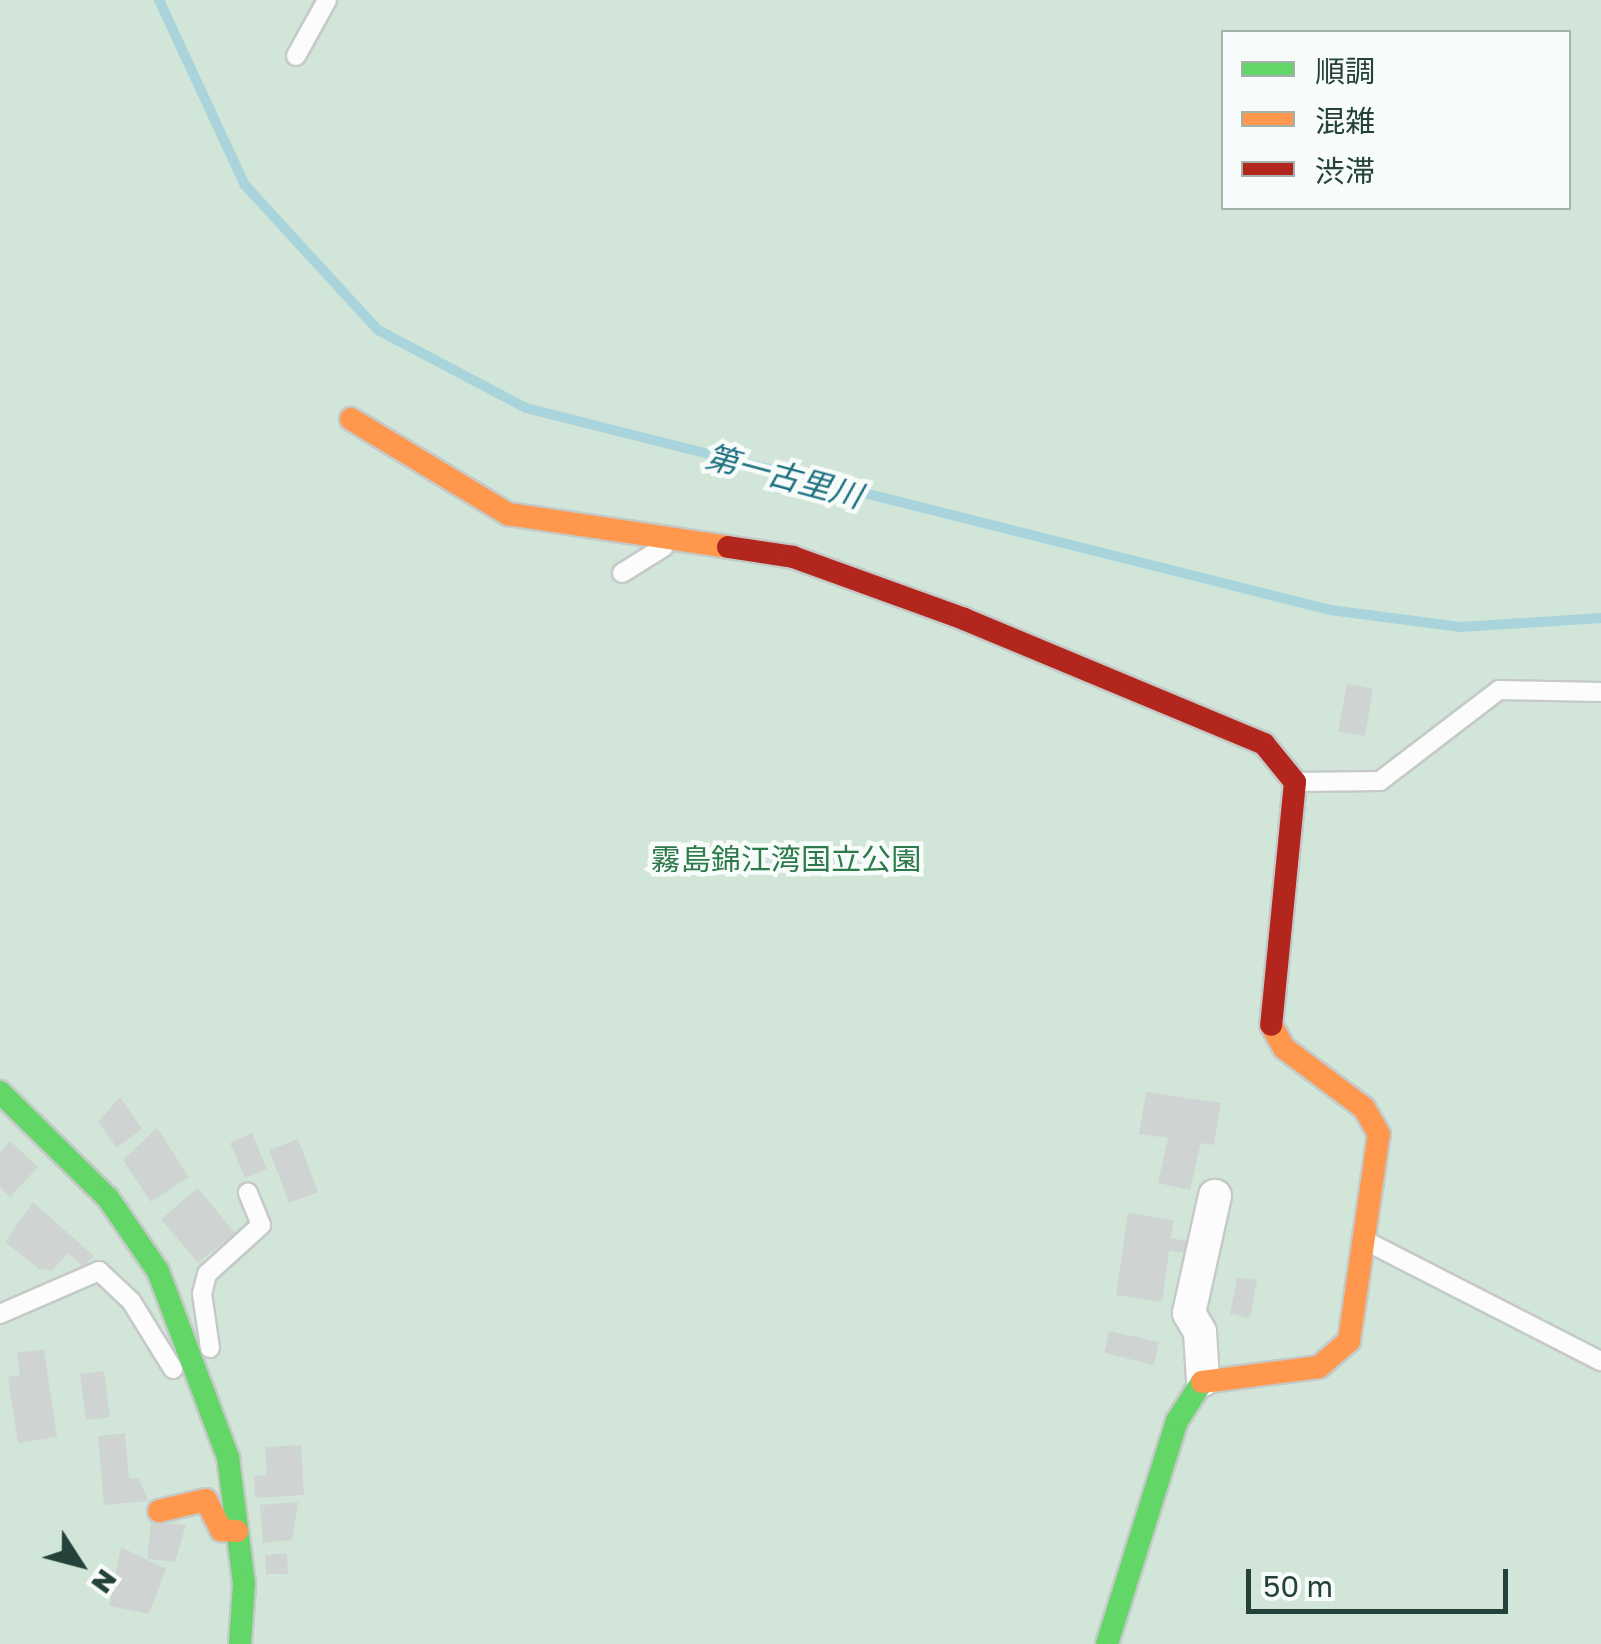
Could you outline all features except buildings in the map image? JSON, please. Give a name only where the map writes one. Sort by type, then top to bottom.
[{"type":"street","points":[[351,420],[508,514],[682,537],[793,557],[964,619],[1264,744],[1295,782],[1269,1022],[1284,1048],[1364,1108],[1379,1134],[1349,1340],[1319,1367],[1203,1380]]},
{"type":"street","points":[[0,1092],[108,1198],[148,1256],[228,1457],[237,1532],[240,1644]]},
{"type":"street","points":[[1106,1644],[1177,1421],[1203,1380],[1200,1332],[1189,1313],[1215,1196]]},
{"type":"street","points":[[159,1511],[206,1500],[221,1530],[237,1532]]},
{"type":"lane","points":[[296,56],[327,0]]},
{"type":"lane","points":[[622,573],[682,537]]},
{"type":"lane","points":[[1295,782],[1380,781],[1499,690],[1601,692]]},
{"type":"lane","points":[[0,1314],[99,1271],[132,1301],[176,1372],[201,1387],[214,1364],[202,1294],[208,1274],[260,1225],[248,1192]]},
{"type":"lane","points":[[1363,1240],[1601,1361]]},
{"type":"green space","name":"霧島錦江湾国立公園","points":[[0,0],[1601,0],[1601,1644],[0,1644]]},
{"type":"waterway","name":"第一古里川","points":[[159,0],[245,185],[378,330],[526,408],[1330,610],[1461,627],[1601,618]]},
{"type":"traffic: fast","points":[[0,1092],[108,1198],[158,1271],[228,1457],[244,1584],[240,1644]]},
{"type":"traffic: fast","points":[[1107,1644],[1177,1421],[1202,1382]]},
{"type":"traffic: slow","points":[[351,419],[508,514],[728,547]]},
{"type":"traffic: slow","points":[[1202,1382],[1319,1367],[1349,1341],[1379,1134],[1364,1108],[1284,1048],[1271,1025]]},
{"type":"traffic: slow","points":[[159,1511],[206,1500],[221,1530],[237,1531]]},
{"type":"traffic: jam","points":[[728,547],[793,557],[964,619],[1264,744],[1295,782],[1271,1025]]}]
